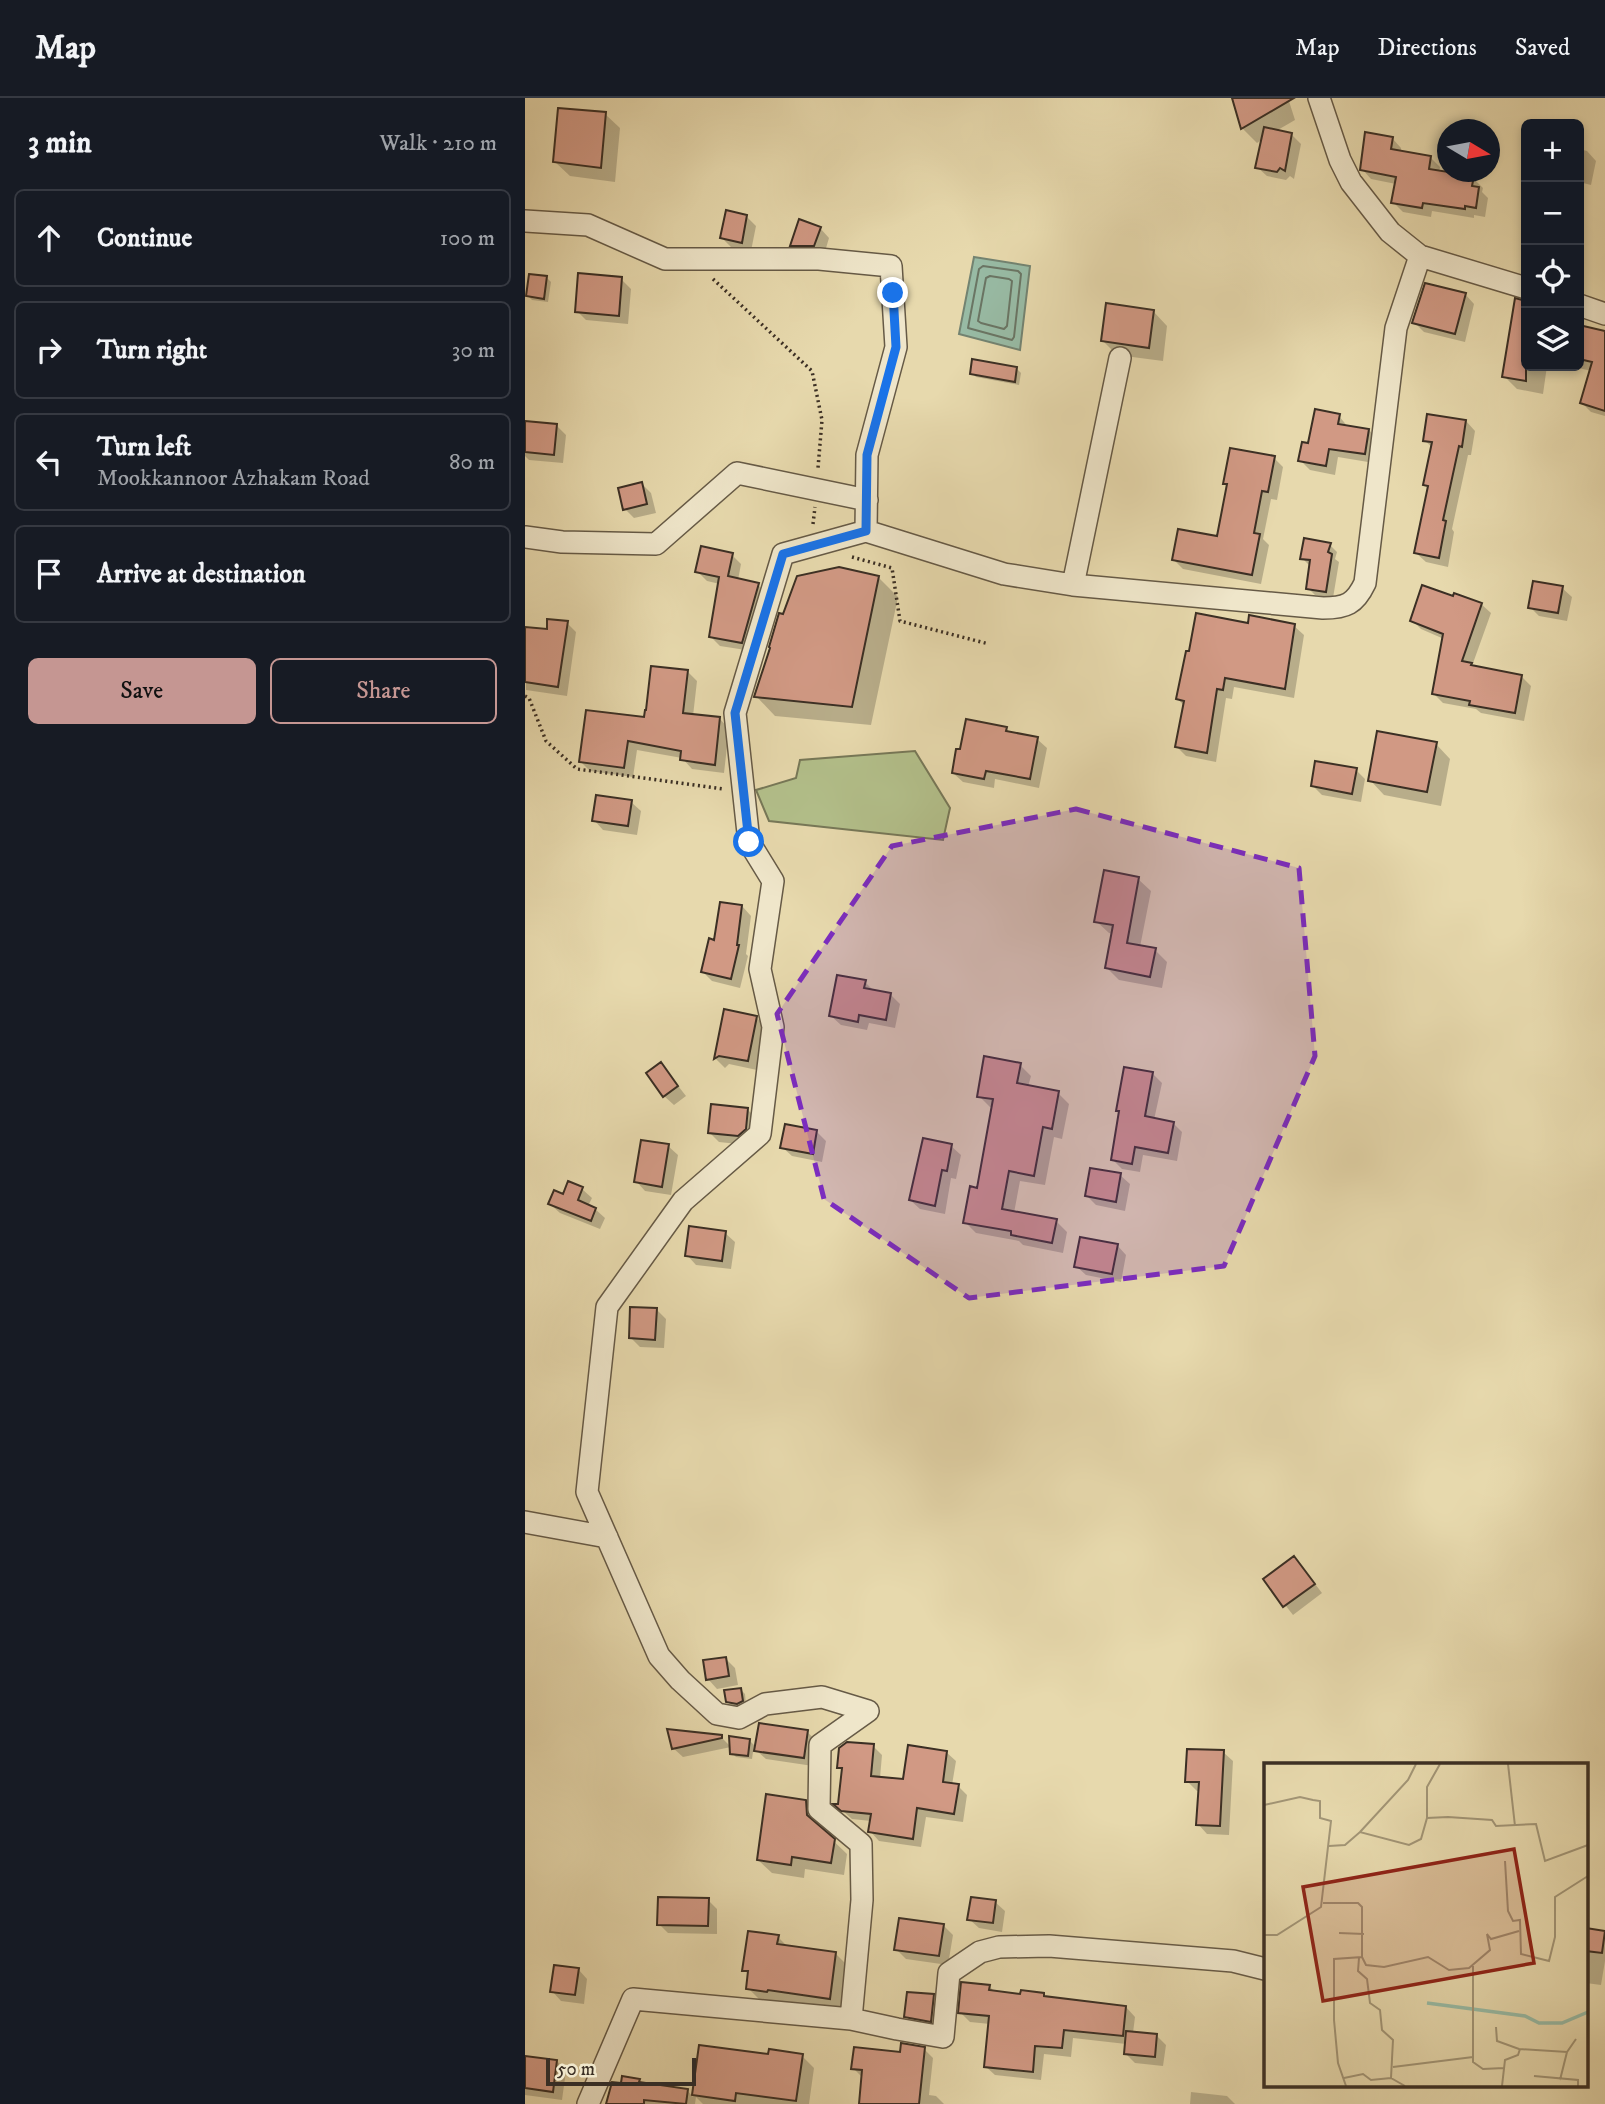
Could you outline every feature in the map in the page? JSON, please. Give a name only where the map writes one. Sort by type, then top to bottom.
[{"type":"street","points":[[1319,98],[1350,182],[1391,232],[1420,256],[1521,286]]},
{"type":"street","points":[[525,221],[588,225],[665,259],[818,259],[891,266],[896,347],[867,455],[866,531]]},
{"type":"street","points":[[851,2019],[862,1900],[861,1844],[819,1809],[820,1745],[868,1711],[822,1697],[765,1704],[740,1718],[717,1714],[680,1680],[659,1656],[587,1492],[607,1307],[683,1201],[760,1134],[773,1027],[760,968],[773,881],[749,842],[735,713],[783,554],[866,531],[1004,574],[1073,586],[1323,608],[1348,606],[1359,595],[1365,583],[1396,328],[1420,256]]},
{"type":"street","points":[[1584,307],[1605,314]]},
{"type":"street","points":[[1073,586],[1121,358]]},
{"type":"street","points":[[525,537],[562,542],[656,544],[737,472],[867,500]]},
{"type":"street","points":[[525,1522],[607,1537]]},
{"type":"street","points":[[587,2104],[633,1999],[851,2019],[943,2037],[949,1973],[980,1952],[999,1947],[1049,1946],[1233,1961],[1264,1969]]},
{"type":"path","points":[[525,696],[529,698],[546,741],[577,769],[743,791]]},
{"type":"highlighted area","points":[[1076,809],[1299,868],[1315,1056],[1224,1266],[969,1298],[824,1199],[777,1014],[892,846]]},
{"type":"shaded area","points":[[915,751],[950,808],[943,840],[769,821],[756,790],[796,778],[800,760]]},
{"type":"water","points":[[974,257],[1030,266],[1020,350],[959,334]]},
{"type":"building","points":[[1232,98],[1294,98],[1241,129]]},
{"type":"building","points":[[558,108],[606,112],[601,168],[553,162]]},
{"type":"building","points":[[1264,127],[1292,133],[1285,171],[1280,168],[1277,172],[1255,168]]},
{"type":"building","points":[[1365,132],[1393,137],[1391,149],[1431,156],[1429,169],[1437,170],[1437,182],[1473,182],[1472,186],[1479,187],[1476,208],[1423,203],[1422,208],[1391,203],[1396,177],[1360,170]]},
{"type":"building","points":[[726,210],[747,215],[742,243],[720,238]]},
{"type":"building","points":[[799,219],[821,227],[814,246],[790,246]]},
{"type":"building","points":[[578,273],[622,277],[619,316],[575,312]]},
{"type":"building","points":[[529,274],[547,276],[544,299],[526,296]]},
{"type":"building","points":[[1425,283],[1466,293],[1455,334],[1412,323]]},
{"type":"building","points":[[1515,298],[1521,300],[1521,371],[1526,371],[1526,381],[1502,377]]},
{"type":"building","points":[[1106,303],[1154,310],[1149,348],[1101,341]]},
{"type":"building","points":[[1584,326],[1605,331],[1605,411],[1580,403],[1592,362],[1584,360]]},
{"type":"building","points":[[972,359],[1017,367],[1015,382],[970,374]]},
{"type":"building","points":[[1315,409],[1340,414],[1338,424],[1369,429],[1365,454],[1329,449],[1326,466],[1298,461],[1302,442],[1308,443]]},
{"type":"building","points":[[1427,414],[1466,420],[1462,447],[1459,446],[1443,520],[1446,521],[1439,558],[1414,553],[1428,486],[1423,485],[1432,442],[1423,441]]},
{"type":"building","points":[[525,421],[557,424],[554,455],[525,452]]},
{"type":"building","points":[[1230,448],[1275,456],[1268,492],[1262,491],[1254,533],[1260,534],[1252,575],[1172,560],[1178,529],[1217,536],[1227,484],[1223,484]]},
{"type":"building","points":[[642,482],[647,504],[623,510],[618,488]]},
{"type":"building","points":[[1304,538],[1331,543],[1328,552],[1332,554],[1326,592],[1306,589],[1310,560],[1300,559]]},
{"type":"building","points":[[701,546],[733,553],[728,576],[759,583],[742,643],[709,637],[719,577],[695,572]]},
{"type":"building","points":[[839,567],[879,576],[852,707],[754,697],[779,613],[783,614],[797,576]]},
{"type":"building","points":[[1533,581],[1563,586],[1558,613],[1528,608]]},
{"type":"building","points":[[1422,585],[1482,603],[1462,661],[1522,675],[1515,713],[1469,705],[1470,701],[1432,694],[1443,634],[1410,621]]},
{"type":"building","points":[[1196,613],[1248,623],[1249,615],[1295,624],[1285,689],[1225,678],[1223,690],[1217,689],[1207,753],[1175,747],[1184,701],[1176,699]]},
{"type":"building","points":[[547,619],[568,621],[558,687],[525,682],[525,627],[547,629]]},
{"type":"building","points":[[651,666],[688,670],[683,713],[720,717],[715,765],[680,760],[681,751],[628,741],[624,768],[579,762],[586,710],[644,717]]},
{"type":"building","points":[[966,719],[1007,727],[1006,731],[1038,737],[1030,779],[986,771],[984,779],[952,773],[956,749],[960,749]]},
{"type":"building","points":[[1377,731],[1437,742],[1427,792],[1368,781]]},
{"type":"building","points":[[1315,761],[1357,768],[1352,794],[1311,786]]},
{"type":"building","points":[[596,795],[632,800],[628,826],[592,821]]},
{"type":"building","points":[[1104,870],[1139,877],[1127,943],[1156,948],[1150,977],[1105,968],[1113,925],[1094,922]]},
{"type":"building","points":[[720,902],[742,905],[739,945],[731,979],[701,972],[709,938],[714,940]]},
{"type":"building","points":[[837,975],[866,980],[864,988],[891,993],[886,1020],[859,1015],[858,1022],[829,1016]]},
{"type":"building","points":[[724,1009],[757,1016],[748,1061],[719,1056],[714,1059]]},
{"type":"building","points":[[984,1056],[1021,1063],[1017,1083],[1059,1091],[1052,1129],[1043,1127],[1034,1176],[1009,1171],[1002,1209],[1057,1219],[1052,1243],[1011,1235],[1011,1231],[963,1223],[970,1186],[977,1188],[993,1099],[977,1097]]},
{"type":"building","points":[[661,1062],[678,1086],[663,1097],[646,1073]]},
{"type":"building","points":[[1124,1067],[1153,1072],[1145,1116],[1174,1122],[1168,1153],[1135,1147],[1132,1164],[1111,1160]]},
{"type":"building","points":[[711,1104],[748,1108],[746,1129],[738,1136],[708,1133]]},
{"type":"building","points":[[785,1124],[817,1130],[813,1154],[780,1148]]},
{"type":"building","points":[[923,1138],[952,1144],[947,1171],[942,1170],[935,1206],[909,1200]]},
{"type":"building","points":[[641,1140],[669,1144],[662,1187],[634,1182]]},
{"type":"building","points":[[1090,1168],[1121,1173],[1116,1202],[1085,1196]]},
{"type":"building","points":[[568,1181],[583,1187],[578,1200],[596,1208],[591,1221],[548,1204],[554,1190],[563,1194]]},
{"type":"building","points":[[689,1226],[726,1231],[722,1261],[685,1256]]},
{"type":"building","points":[[1080,1237],[1118,1244],[1112,1274],[1074,1267]]},
{"type":"building","points":[[630,1307],[657,1308],[655,1340],[629,1338]]},
{"type":"building","points":[[1294,1556],[1315,1584],[1283,1607],[1263,1579]]},
{"type":"building","points":[[726,1657],[729,1676],[706,1680],[703,1660]]},
{"type":"building","points":[[741,1688],[743,1701],[737,1704],[726,1702],[724,1690]]},
{"type":"building","points":[[759,1723],[808,1730],[804,1758],[754,1751]]},
{"type":"building","points":[[667,1729],[722,1735],[722,1738],[672,1749]]},
{"type":"building","points":[[729,1736],[750,1739],[748,1756],[730,1754]]},
{"type":"building","points":[[847,1742],[874,1744],[871,1776],[903,1779],[908,1745],[947,1751],[943,1782],[959,1784],[954,1814],[917,1808],[913,1839],[868,1832],[871,1814],[841,1811],[833,1804],[838,1804],[842,1768],[837,1768],[839,1748]]},
{"type":"building","points":[[1187,1749],[1224,1750],[1220,1826],[1196,1825],[1199,1782],[1185,1782]]},
{"type":"building","points":[[766,1794],[806,1800],[807,1815],[835,1839],[831,1863],[792,1857],[791,1865],[757,1860]]},
{"type":"building","points":[[658,1897],[709,1898],[708,1926],[657,1925]]},
{"type":"building","points":[[971,1897],[996,1900],[993,1923],[967,1920]]},
{"type":"building","points":[[899,1918],[944,1924],[939,1956],[894,1950]]},
{"type":"building","points":[[1587,1928],[1605,1931],[1602,1953],[1587,1951]]},
{"type":"building","points":[[748,1931],[779,1935],[777,1944],[836,1952],[830,1999],[746,1989],[748,1971],[742,1971]]},
{"type":"building","points":[[554,1965],[579,1968],[575,1995],[550,1992]]},
{"type":"building","points":[[961,1982],[990,1985],[989,1990],[1020,1994],[1021,1990],[1044,1993],[1044,1996],[1126,2006],[1123,2036],[1064,2030],[1062,2048],[1035,2046],[1033,2072],[984,2067],[989,2016],[958,2013]]},
{"type":"building","points":[[907,1992],[934,1994],[931,2022],[904,2017]]},
{"type":"building","points":[[1126,2031],[1157,2034],[1155,2057],[1124,2054]]},
{"type":"building","points":[[901,2043],[925,2047],[919,2104],[859,2104],[862,2070],[851,2069],[854,2047],[900,2052]]},
{"type":"building","points":[[699,2045],[768,2054],[769,2049],[803,2054],[796,2101],[736,2093],[735,2101],[692,2095]]},
{"type":"building","points":[[525,2056],[557,2060],[553,2092],[525,2088]]},
{"type":"building","points":[[622,2076],[640,2079],[639,2082],[688,2089],[686,2104],[644,2100],[644,2104],[606,2104],[612,2082],[621,2083]]},
{"type":"route","points":[[749,842],[735,713],[783,554],[866,531],[867,455],[896,347],[893,293]]}]
